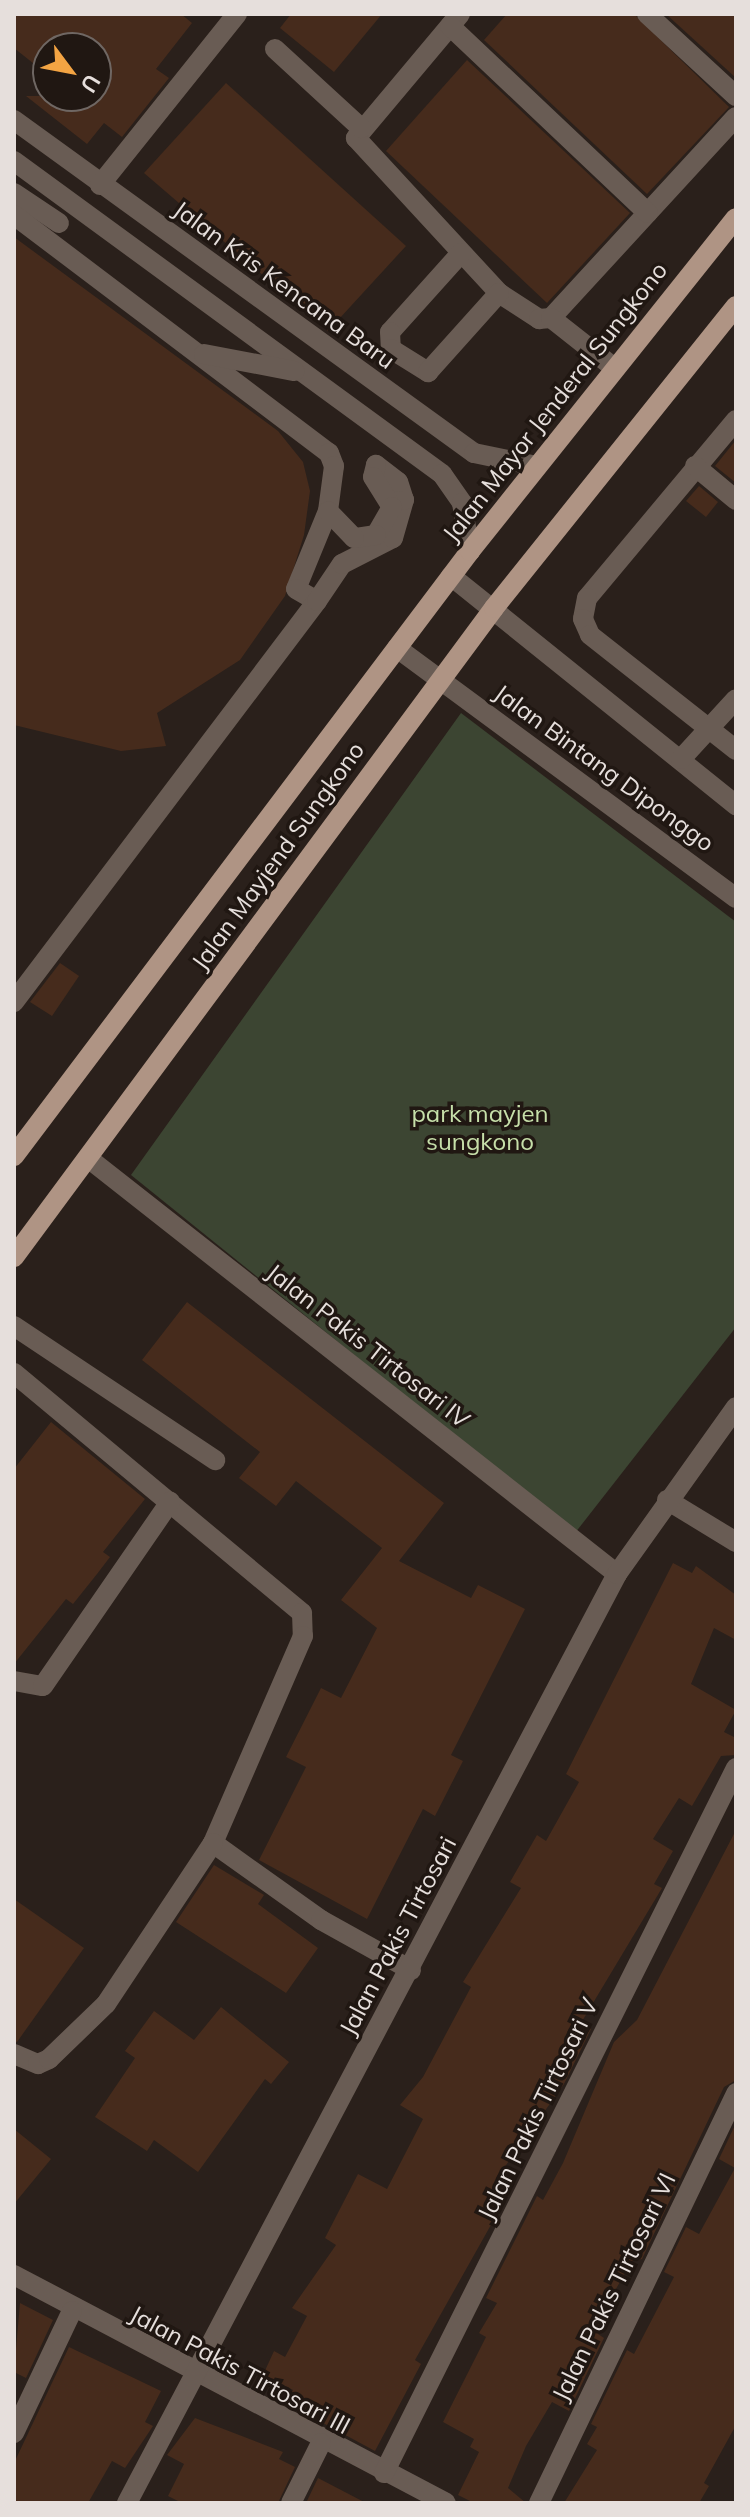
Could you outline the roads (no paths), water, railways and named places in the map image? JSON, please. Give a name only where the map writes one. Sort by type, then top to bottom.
[{"type":"main road","name":"Jalan Mayor Jenderal Sungkono","points":[[451,576],[613,367],[736,218]]},
{"type":"main road","points":[[494,608],[736,306]]},
{"type":"main road","name":"Jalan Mayjend Sungkono","points":[[14,1156],[451,576]]},
{"type":"main road","name":"Jalan Mayjend Sungkono","points":[[14,1257],[494,608]]},
{"type":"street","points":[[100,185],[237,14]]},
{"type":"street","points":[[647,14],[736,96]]},
{"type":"street","points":[[648,213],[455,20],[361,128],[359,148],[499,293],[539,319],[551,318],[648,213],[736,117]]},
{"type":"street","points":[[275,49],[361,128]]},
{"type":"street","name":"Jalan Kris Kencana Baru","points":[[14,120],[474,453],[536,466]]},
{"type":"street","points":[[14,161],[453,485],[470,551]]},
{"type":"street","points":[[14,193],[59,223]]},
{"type":"street","points":[[14,215],[329,453],[334,482],[328,511],[296,589],[317,601]]},
{"type":"street","points":[[461,253],[390,332],[391,349],[428,372],[499,293]]},
{"type":"street","points":[[551,318],[613,367]]},
{"type":"street","points":[[200,353],[300,372]]},
{"type":"street","points":[[736,420],[587,598],[583,619],[590,635],[736,750]]},
{"type":"street","points":[[14,1002],[211,748],[342,564],[393,538],[404,500],[398,482],[376,465],[373,477],[392,507],[376,535],[354,538],[328,511]]},
{"type":"street","points":[[695,466],[736,500]]},
{"type":"street","name":"Jalan Mayor Jenderal Sungkono","points":[[451,576],[494,608]]},
{"type":"street","name":"Jalan Bintang Diponggo","points":[[494,608],[736,805]]},
{"type":"street","points":[[397,648],[440,680]]},
{"type":"street","name":"Jalan Bintang Diponggo","points":[[440,680],[736,898]]},
{"type":"street","points":[[681,759],[736,699]]},
{"type":"street","points":[[192,737],[211,748]]},
{"type":"street","name":"Jalan Pakis Tirtosari IV","points":[[88,1158],[617,1574]]},
{"type":"street","points":[[14,1326],[215,1460]]},
{"type":"street","points":[[14,1373],[170,1502],[305,1622],[213,1843],[106,2004],[49,2059],[38,2064],[14,2054]]},
{"type":"street","name":"Jalan Pakis Tirtosari","points":[[127,2503],[189,2373],[411,1970],[617,1574],[736,1407]]},
{"type":"street","points":[[667,1500],[736,1542]]},
{"type":"street","points":[[14,1681],[43,1686],[170,1502]]},
{"type":"street","name":"Jalan Pakis Tirtosari V","points":[[384,2473],[736,1768]]},
{"type":"street","points":[[213,1843],[321,1920],[411,1970]]},
{"type":"street","name":"Jalan Pakis Tirtosari VI","points":[[539,2503],[736,2093]]},
{"type":"street","name":"Jalan Pakis Tirtosari III","points":[[14,2275],[72,2311],[321,2443],[444,2503]]},
{"type":"street","points":[[14,2433],[72,2311]]},
{"type":"street","points":[[291,2503],[321,2443]]},
{"type":"park label","name":"park mayjen sungkono","points":[[480,1128]]}]
